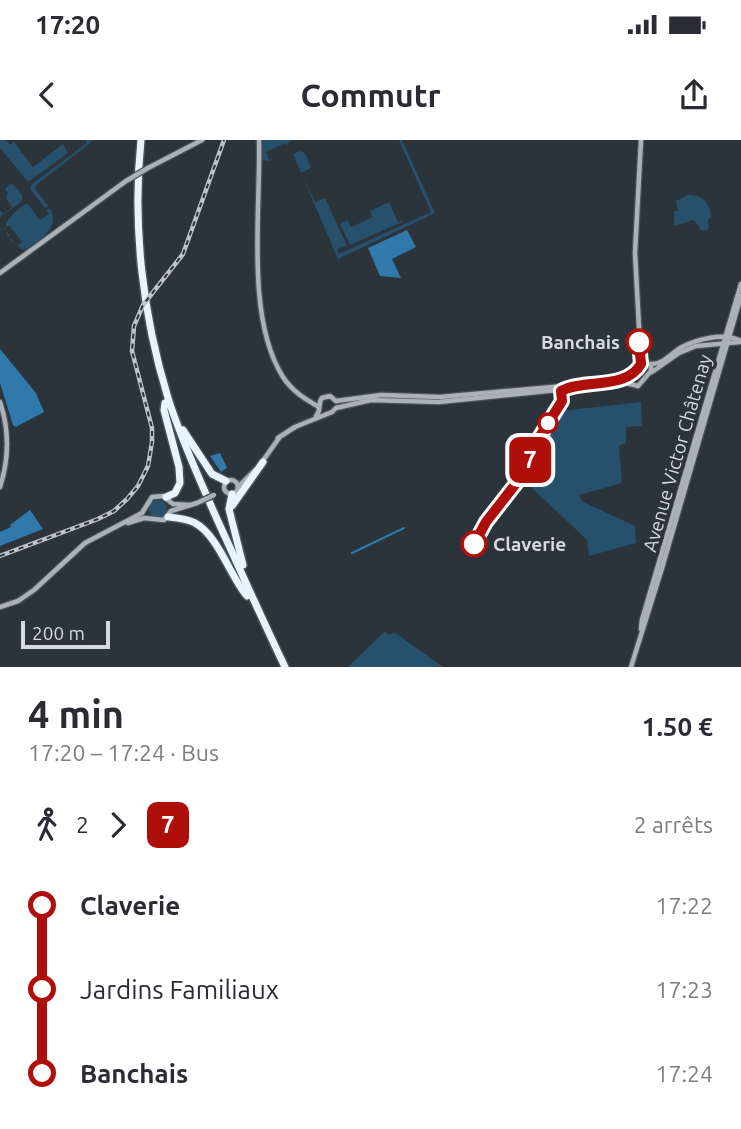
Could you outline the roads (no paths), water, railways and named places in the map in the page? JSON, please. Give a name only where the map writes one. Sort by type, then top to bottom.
[{"type":"highway","points":[[139,140],[134,187],[136,258],[150,348],[190,468],[282,667]]},
{"type":"highway","points":[[167,402],[207,469],[230,487],[229,507],[239,554],[282,667]]},
{"type":"highway","points":[[167,402],[164,410],[180,477],[175,493],[168,500]]},
{"type":"highway","points":[[167,402],[268,631]]},
{"type":"highway","points":[[232,524],[233,505],[262,462]]},
{"type":"highway","points":[[169,514],[203,529],[221,552],[247,596]]},
{"type":"street","points":[[0,273],[126,181],[202,140]]},
{"type":"street","points":[[278,438],[336,408],[371,400],[439,402],[640,385],[652,370],[640,354],[635,253],[641,140]]},
{"type":"street","points":[[258,141],[259,268],[263,326],[276,363],[293,390],[326,413]]},
{"type":"street","name":"Avenue Victor Châtenay","points":[[727,339],[741,284]]},
{"type":"street","name":"Avenue Victor Châtenay","points":[[631,667],[642,620],[741,296]]},
{"type":"street","points":[[293,390],[314,400],[330,396],[336,401],[382,394],[453,396],[608,382],[632,376],[647,363],[659,364],[678,349],[727,339],[741,341]]},
{"type":"street","points":[[645,377],[695,344]]},
{"type":"street","points":[[632,376],[633,384]]},
{"type":"street","points":[[117,525],[150,518],[159,521],[242,481],[262,462],[278,438],[289,428],[317,416],[320,400]]},
{"type":"street","points":[[336,401],[336,408]]},
{"type":"street","points":[[0,402],[6,423],[7,445],[0,487]]},
{"type":"street","points":[[0,606],[25,597],[85,543],[142,513],[152,497],[159,495],[190,505]]},
{"type":"street","points":[[168,500],[169,514]]},
{"type":"street","points":[[146,508],[150,518]]},
{"type":"waterway","points":[[352,553],[404,528]]},
{"type":"railway","points":[[0,556],[114,511],[138,486],[148,466],[152,428],[132,351],[134,326],[143,305],[183,254],[224,140]]},
{"type":"place","name":"Banchais","points":[[639,342]]},
{"type":"place","name":"Claverie","points":[[474,544]]}]
